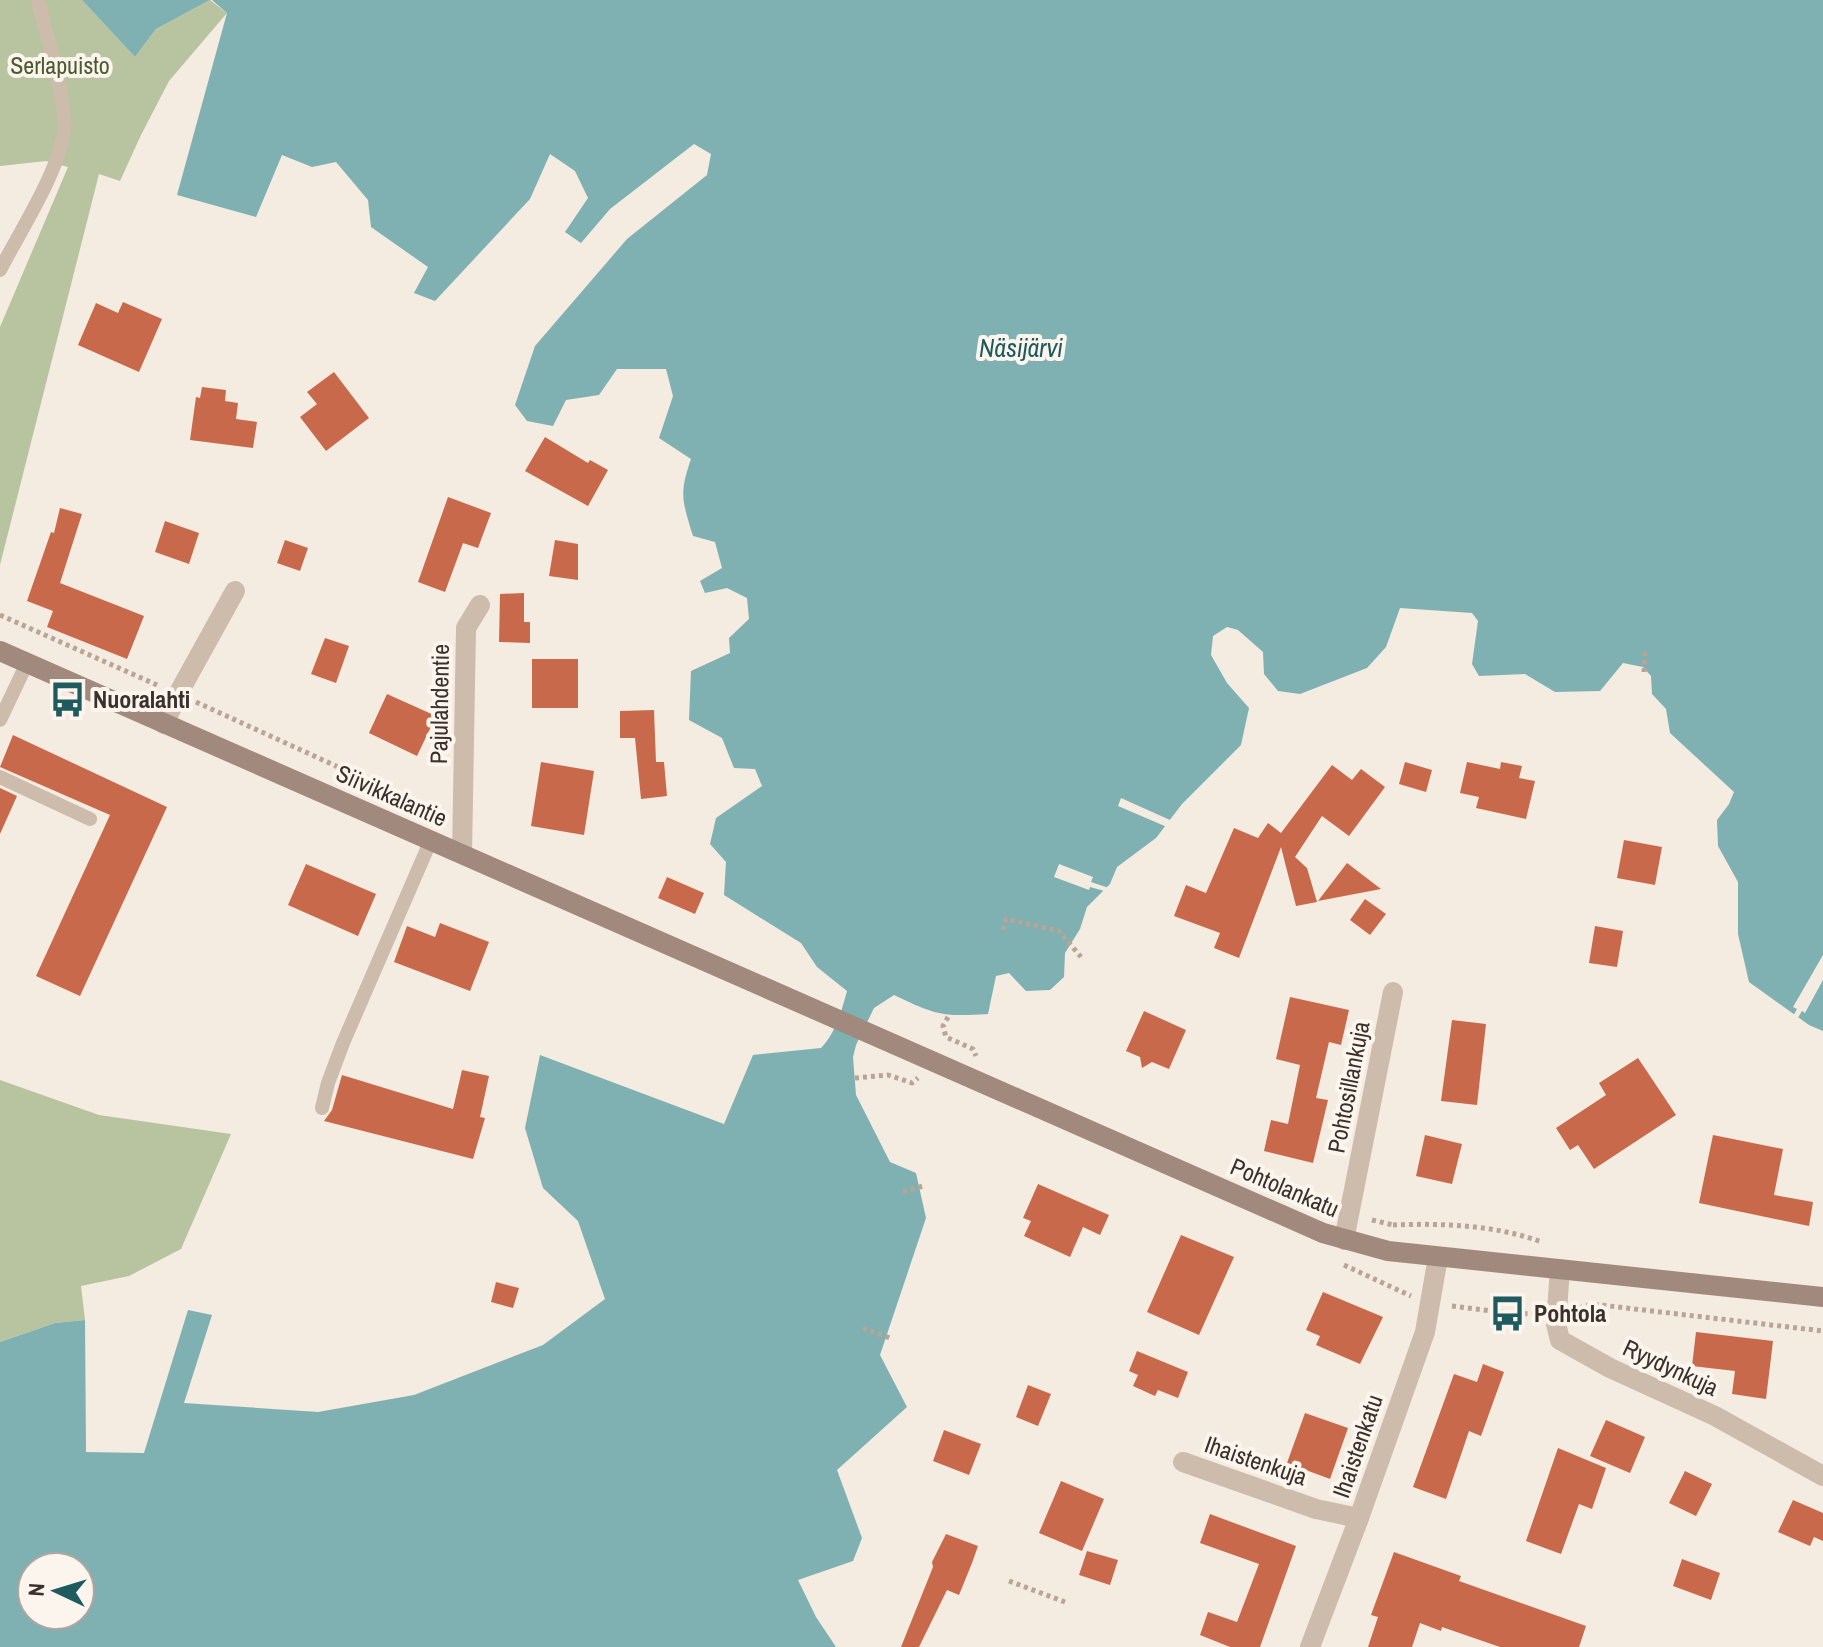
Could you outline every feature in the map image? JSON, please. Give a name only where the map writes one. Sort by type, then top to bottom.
[{"type":"main road","name":"Siivikkalantie","points":[[0,651],[764,987]]},
{"type":"main road","name":"Pohtolankatu","points":[[764,987],[1344,1240],[1388,1251],[1438,1257],[1823,1297]]},
{"type":"street","points":[[164,724],[235,591]]},
{"type":"street","name":"Pajulahdentie","points":[[462,854],[466,628],[480,605]]},
{"type":"street","name":"Pohtosillankuja","points":[[1344,1240],[1393,992]]},
{"type":"street","name":"Ihaistenkatu","points":[[1310,1647],[1425,1332],[1438,1257]]},
{"type":"street","name":"Ryydynkuja","points":[[1560,1269],[1556,1324],[1560,1340],[1610,1368],[1715,1416],[1823,1476]]},
{"type":"street","name":"Ihaistenkuja","points":[[1183,1462],[1316,1509],[1359,1518]]},
{"type":"lane","points":[[0,270],[51,171],[64,130],[38,0]]},
{"type":"lane","points":[[0,720],[27,663]]},
{"type":"lane","points":[[0,777],[90,819]]},
{"type":"lane","points":[[322,1108],[343,1043],[431,840]]},
{"type":"path","points":[[0,615],[464,825]]},
{"type":"path","points":[[1644,672],[1645,651]]},
{"type":"path","points":[[1003,930],[1006,919],[1059,931],[1081,957]]},
{"type":"path","points":[[855,1078],[888,1075],[912,1083],[919,1077]]},
{"type":"path","points":[[903,1192],[923,1186]]},
{"type":"path","points":[[1393,1225],[1434,1223],[1499,1230],[1552,1246]]},
{"type":"path","points":[[863,1328],[890,1338]]},
{"type":"path","points":[[1009,1581],[1065,1602]]},
{"type":"green space","name":"Serlapuisto","points":[[0,0],[82,0],[135,57],[156,29],[210,0],[227,13],[169,81],[120,181],[99,174],[0,565],[0,327],[68,167],[46,161],[0,166]]},
{"type":"green space","points":[[0,1080],[99,1115],[231,1134],[181,1249],[129,1276],[81,1286],[85,1320],[55,1323],[0,1342]]},
{"type":"water","points":[[82,0],[210,0],[156,29],[135,57]]},
{"type":"water","name":"Näsijärvi","points":[[212,0],[1823,0],[1823,1031],[1809,1025],[1749,982],[1738,934],[1738,882],[1718,846],[1717,820],[1734,792],[1670,733],[1666,709],[1652,694],[1651,676],[1643,667],[1623,663],[1600,691],[1555,692],[1525,674],[1479,676],[1472,664],[1478,621],[1472,613],[1400,608],[1386,647],[1367,668],[1300,694],[1278,691],[1264,674],[1263,652],[1238,630],[1227,627],[1213,636],[1211,655],[1227,683],[1249,708],[1241,745],[1182,804],[1156,838],[1117,867],[1110,884],[1087,907],[1080,929],[1065,953],[1064,977],[1050,990],[1026,991],[1009,973],[996,976],[988,1014],[940,1013],[894,995],[874,1008],[856,1045],[853,1057],[856,1095],[890,1162],[916,1173],[926,1218],[880,1355],[907,1407],[837,1470],[862,1538],[853,1561],[798,1580],[816,1617],[836,1647],[0,1647],[0,1342],[55,1323],[85,1320],[86,1452],[144,1453],[188,1310],[212,1315],[184,1403],[318,1412],[414,1395],[543,1345],[605,1299],[578,1221],[543,1188],[525,1128],[540,1055],[724,1124],[753,1055],[821,1048],[834,1029],[847,991],[817,967],[801,943],[724,895],[726,862],[710,844],[716,818],[762,786],[755,769],[734,768],[722,738],[689,720],[691,671],[730,653],[729,638],[749,619],[747,598],[727,588],[705,593],[700,581],[722,568],[715,542],[693,536],[686,514],[683,489],[691,459],[659,438],[673,396],[666,369],[617,369],[599,395],[566,400],[553,426],[527,421],[515,405],[535,346],[627,239],[707,175],[711,154],[694,144],[610,209],[581,243],[565,232],[588,198],[575,171],[550,154],[530,199],[435,301],[414,293],[428,267],[371,227],[368,200],[336,162],[312,167],[282,155],[256,217],[177,195],[227,13]]},
{"type":"pier","points":[[1121,798],[1170,820],[1167,827],[1118,806]]},
{"type":"pier","points":[[1059,864],[1093,877],[1091,882],[1109,888],[1108,892],[1090,887],[1089,890],[1054,877]]},
{"type":"pier","points":[[1823,955],[1823,980],[1805,1013],[1802,1011],[1796,1021],[1792,1018],[1797,1009],[1793,1007]]},
{"type":"building","points":[[123,302],[162,319],[139,372],[78,345],[96,303],[118,313]]},
{"type":"building","points":[[334,372],[369,418],[326,451],[300,417],[317,404],[307,392]]},
{"type":"building","points":[[202,387],[226,390],[225,401],[238,403],[236,419],[257,422],[253,448],[190,440],[196,397],[200,398]]},
{"type":"building","points":[[545,437],[588,463],[590,460],[608,470],[588,506],[525,471]]},
{"type":"building","points":[[448,497],[491,513],[478,548],[463,543],[445,592],[418,582]]},
{"type":"building","points":[[60,508],[82,514],[60,583],[144,616],[127,659],[47,627],[53,611],[27,601],[51,532],[54,533]]},
{"type":"building","points":[[165,521],[199,533],[189,564],[155,552]]},
{"type":"building","points":[[285,540],[308,548],[300,571],[277,563]]},
{"type":"building","points":[[555,540],[578,544],[578,580],[549,576]]},
{"type":"building","points":[[524,593],[524,622],[530,622],[530,643],[499,642],[500,594]]},
{"type":"building","points":[[325,638],[349,646],[336,683],[311,674]]},
{"type":"building","points":[[532,659],[578,659],[578,708],[532,708]]},
{"type":"building","points":[[387,694],[436,716],[417,756],[369,733]]},
{"type":"building","points":[[654,710],[656,762],[664,762],[667,796],[641,799],[635,738],[620,738],[620,711]]},
{"type":"building","points":[[13,735],[167,807],[80,996],[36,976],[110,815],[0,767]]},
{"type":"building","points":[[541,762],[594,771],[584,835],[531,826]]},
{"type":"building","points":[[1405,762],[1432,770],[1426,792],[1399,784]]},
{"type":"building","points":[[1467,762],[1500,769],[1501,762],[1522,766],[1519,778],[1535,781],[1526,819],[1476,808],[1479,797],[1460,793]]},
{"type":"building","points":[[1332,765],[1352,780],[1361,769],[1385,787],[1349,836],[1322,816],[1295,857],[1307,868],[1317,902],[1296,906],[1281,847],[1239,958],[1214,948],[1220,933],[1174,916],[1186,885],[1206,893],[1234,828],[1258,838],[1268,823],[1281,833]]},
{"type":"building","points":[[0,788],[17,796],[0,834]]},
{"type":"building","points":[[1624,840],[1662,847],[1655,885],[1617,878]]},
{"type":"building","points":[[1347,863],[1381,889],[1318,901]]},
{"type":"building","points":[[306,864],[376,894],[358,936],[288,905]]},
{"type":"building","points":[[667,877],[704,893],[695,914],[658,898]]},
{"type":"building","points":[[1365,899],[1386,914],[1370,935],[1350,920]]},
{"type":"building","points":[[440,923],[489,942],[470,991],[394,962],[407,926],[435,937]]},
{"type":"building","points":[[1595,926],[1623,931],[1617,967],[1589,963]]},
{"type":"building","points":[[1290,997],[1349,1010],[1341,1045],[1329,1042],[1316,1098],[1328,1100],[1313,1163],[1264,1151],[1271,1120],[1288,1124],[1300,1065],[1276,1059]]},
{"type":"building","points":[[1144,1011],[1186,1030],[1169,1069],[1152,1062],[1142,1068],[1140,1057],[1126,1051]]},
{"type":"building","points":[[1452,1020],[1486,1024],[1477,1105],[1441,1101]]},
{"type":"building","points":[[1638,1058],[1676,1115],[1594,1169],[1578,1145],[1570,1150],[1556,1128],[1606,1095],[1599,1083]]},
{"type":"building","points":[[462,1070],[489,1076],[480,1117],[485,1118],[473,1159],[324,1121],[332,1110],[342,1075],[453,1109]]},
{"type":"building","points":[[1425,1135],[1462,1144],[1452,1184],[1416,1176]]},
{"type":"building","points":[[1713,1135],[1783,1149],[1774,1195],[1813,1202],[1809,1226],[1699,1203]]},
{"type":"building","points":[[1038,1184],[1109,1215],[1100,1235],[1083,1227],[1070,1257],[1024,1236],[1031,1221],[1023,1218]]},
{"type":"building","points":[[1181,1235],[1234,1257],[1199,1335],[1147,1312]]},
{"type":"building","points":[[496,1282],[519,1288],[513,1308],[491,1302]]},
{"type":"building","points":[[1323,1292],[1383,1317],[1360,1364],[1316,1345],[1320,1336],[1306,1330]]},
{"type":"building","points":[[1696,1332],[1773,1341],[1766,1399],[1732,1394],[1735,1371],[1692,1366]]},
{"type":"building","points":[[1137,1351],[1188,1372],[1178,1398],[1158,1390],[1155,1396],[1133,1386],[1138,1375],[1129,1371]]},
{"type":"building","points":[[1483,1364],[1504,1372],[1481,1436],[1469,1431],[1446,1499],[1413,1487],[1454,1374],[1477,1382]]},
{"type":"building","points":[[1028,1385],[1051,1394],[1038,1426],[1016,1417]]},
{"type":"building","points":[[1305,1413],[1348,1428],[1330,1479],[1287,1463]]},
{"type":"building","points":[[1606,1420],[1645,1437],[1630,1473],[1590,1456]]},
{"type":"building","points":[[944,1430],[981,1444],[969,1475],[933,1461]]},
{"type":"building","points":[[1558,1448],[1606,1468],[1592,1509],[1579,1504],[1561,1554],[1526,1541]]},
{"type":"building","points":[[1685,1471],[1712,1484],[1696,1516],[1669,1503]]},
{"type":"building","points":[[1061,1481],[1104,1499],[1082,1551],[1039,1533]]},
{"type":"building","points":[[1793,1500],[1823,1513],[1823,1541],[1814,1537],[1810,1546],[1778,1532]]},
{"type":"building","points":[[1210,1514],[1296,1546],[1260,1647],[1230,1647],[1200,1635],[1208,1612],[1237,1622],[1259,1564],[1200,1543]]},
{"type":"building","points":[[946,1534],[978,1546],[972,1563],[959,1595],[947,1590],[919,1647],[901,1647],[933,1567],[932,1562]]},
{"type":"building","points":[[1087,1551],[1118,1560],[1110,1585],[1079,1575]]},
{"type":"building","points":[[1394,1552],[1461,1576],[1459,1581],[1586,1626],[1579,1647],[1500,1647],[1442,1627],[1441,1631],[1420,1623],[1412,1647],[1368,1647],[1378,1617],[1371,1615]]},
{"type":"building","points":[[1682,1559],[1720,1573],[1711,1600],[1673,1586]]},
{"type":"place","name":"Nuoralahti","points":[[67,699]]},
{"type":"place","name":"Pohtola","points":[[1508,1313]]}]
